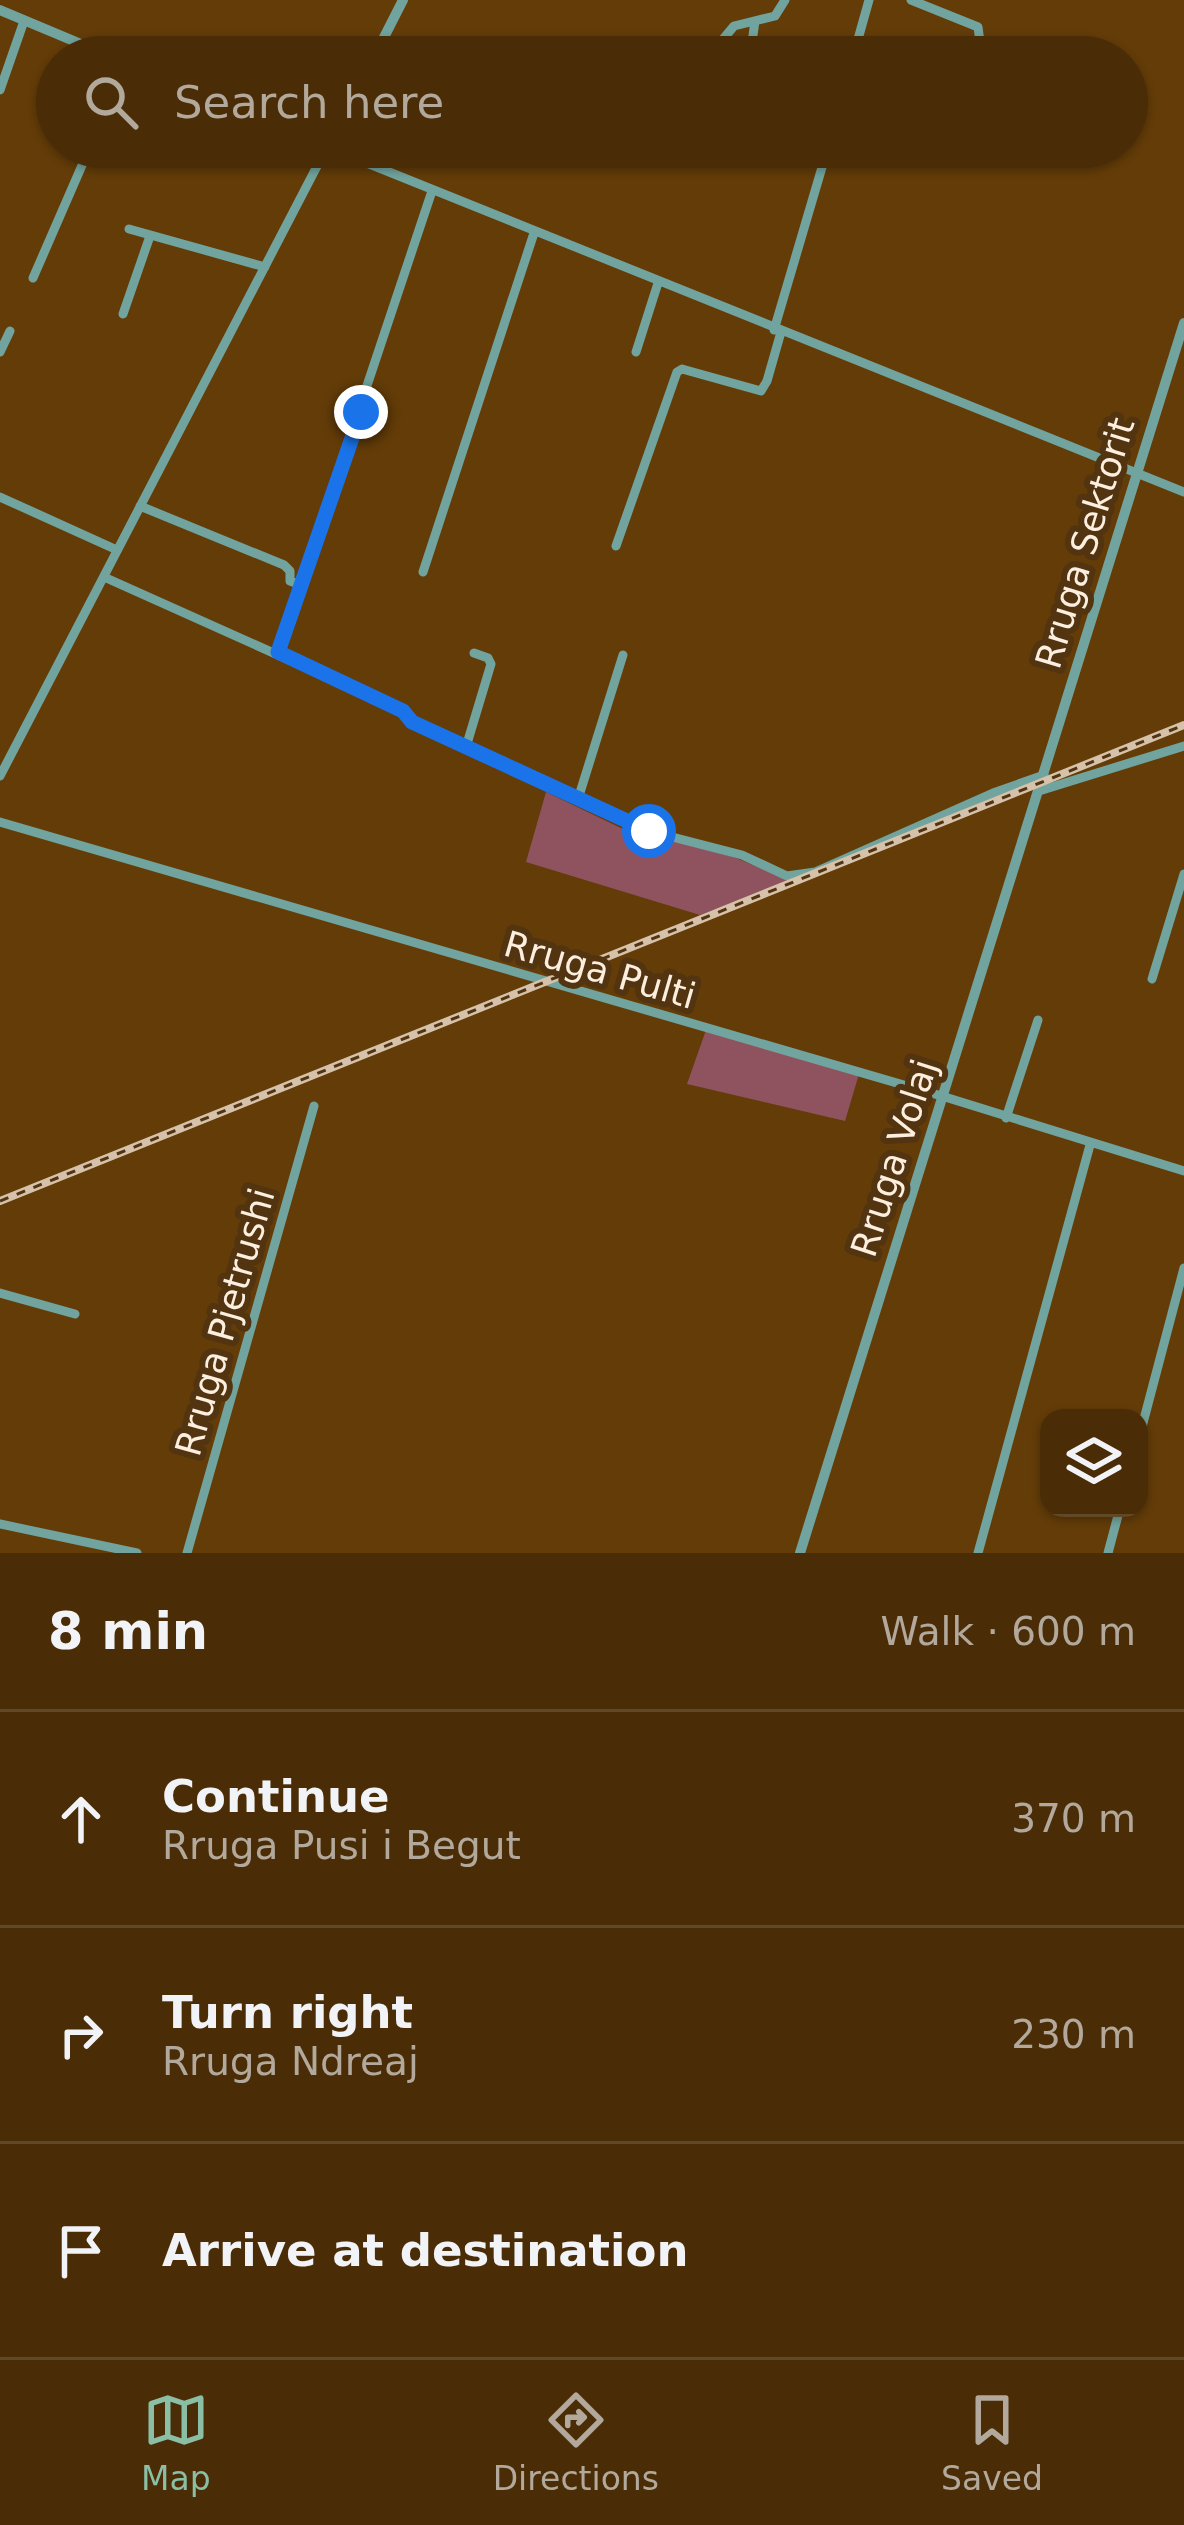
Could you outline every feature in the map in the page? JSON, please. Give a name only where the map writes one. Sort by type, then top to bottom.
[{"type":"street","points":[[385,36],[404,0]]},
{"type":"street","points":[[726,36],[734,26],[775,16],[784,0]]},
{"type":"street","points":[[859,36],[869,0]]},
{"type":"street","points":[[911,0],[978,27],[979,36]]},
{"type":"street","points":[[0,10],[61,36]]},
{"type":"street","points":[[0,90],[24,21]]},
{"type":"street","points":[[753,36],[755,21]]},
{"type":"street","points":[[33,278],[81,168]]},
{"type":"street","points":[[0,776],[316,168]]},
{"type":"street","points":[[377,168],[1184,492]]},
{"type":"street","points":[[616,547],[676,372],[682,369],[760,391],[767,381],[822,168]]},
{"type":"street","points":[[278,652],[431,191]]},
{"type":"street","points":[[129,229],[265,267]]},
{"type":"street","points":[[422,572],[534,233]]},
{"type":"street","points":[[123,314],[150,236]]},
{"type":"street","points":[[636,352],[658,283]]},
{"type":"street","name":"Rruga Sektorit","points":[[1043,782],[1184,323]]},
{"type":"street","points":[[0,352],[10,331]]},
{"type":"street","points":[[0,497],[118,550]]},
{"type":"street","points":[[140,506],[284,565],[290,580],[301,585]]},
{"type":"street","points":[[104,577],[278,652],[403,711],[412,722],[646,830],[746,856],[787,875],[814,872],[992,793],[1184,746]]},
{"type":"street","points":[[466,747],[491,664],[473,653]]},
{"type":"street","points":[[578,799],[623,655]]},
{"type":"street","points":[[0,742],[14,749]]},
{"type":"street","name":"Rruga Volaj","points":[[800,1553],[1043,782]]},
{"type":"street","name":"Rruga Pulti","points":[[0,822],[1184,1171]]},
{"type":"street","points":[[1151,979],[1184,874]]},
{"type":"street","points":[[1006,1118],[1038,1020]]},
{"type":"street","name":"Rruga Pjetrushi","points":[[187,1553],[314,1106]]},
{"type":"street","points":[[978,1553],[1090,1145]]},
{"type":"street","points":[[1147,1409],[1184,1268]]},
{"type":"street","points":[[0,1293],[75,1314]]},
{"type":"street","points":[[1108,1553],[1118,1517]]},
{"type":"street","points":[[0,1524],[137,1553]]},
{"type":"shaded area","points":[[546,792],[623,829],[736,858],[791,881],[700,915],[526,862]]},
{"type":"shaded area","points":[[706,1030],[859,1074],[845,1121],[687,1084]]},
{"type":"railway","points":[[0,1201],[1184,725]]},
{"type":"route","points":[[361,412],[278,652],[403,711],[412,722],[649,831]]}]
